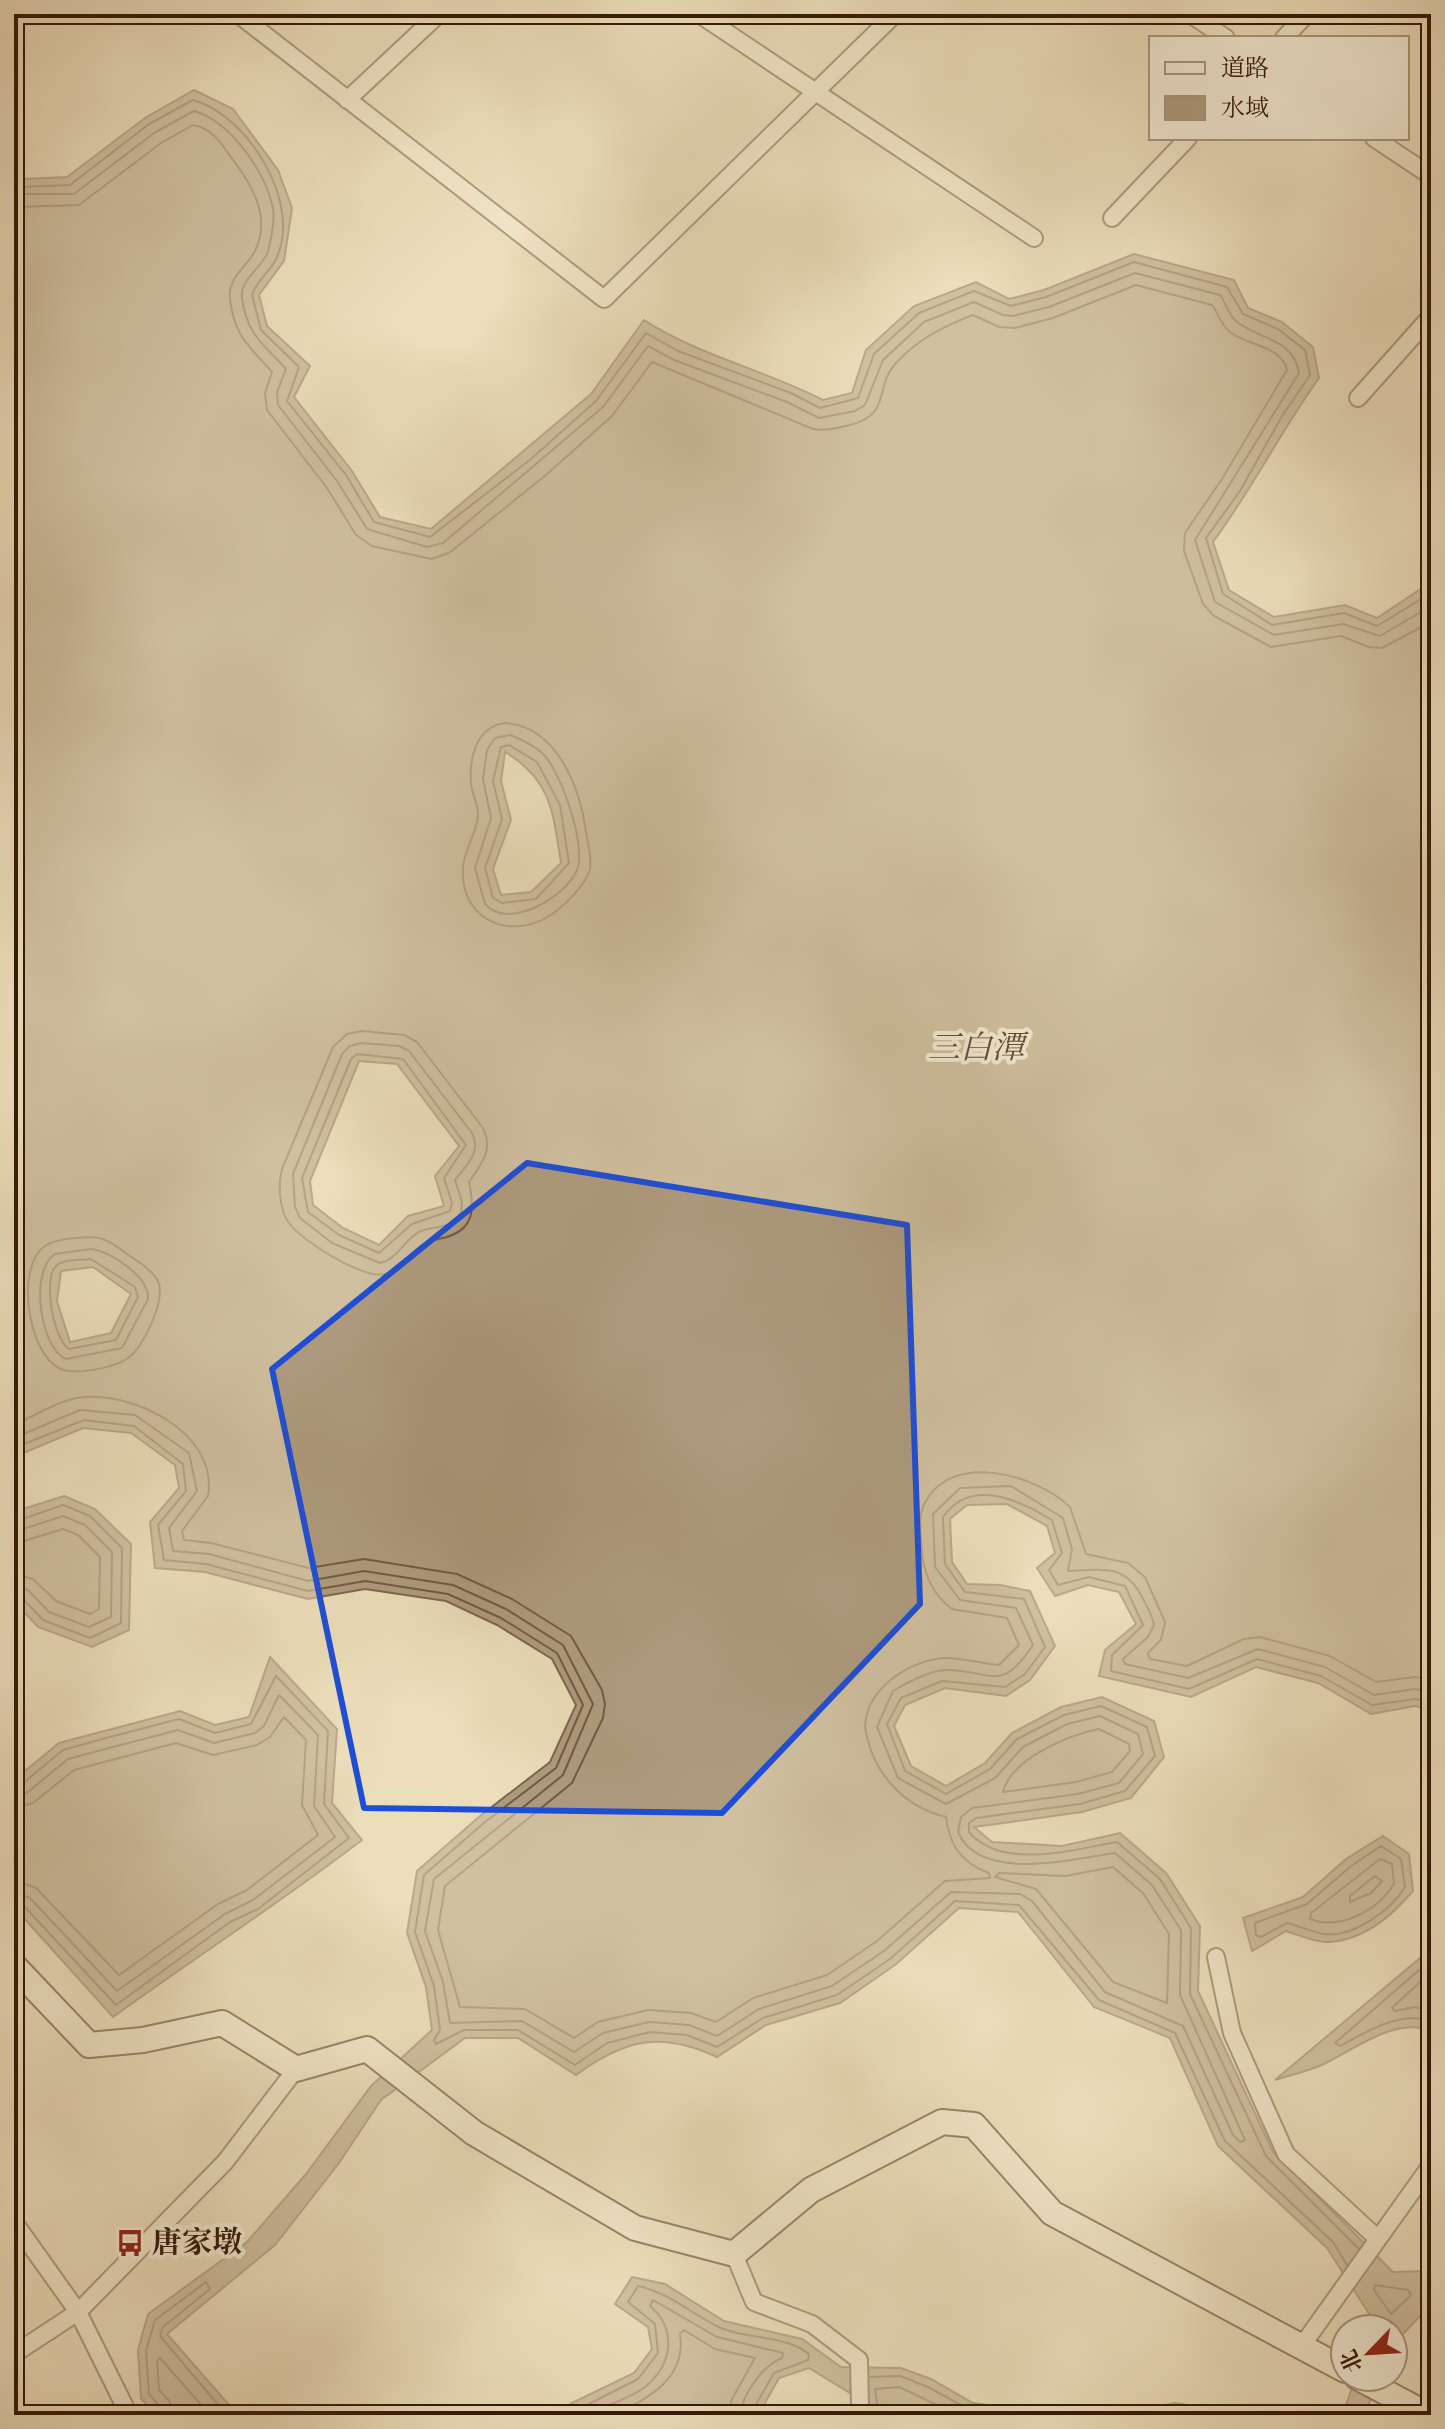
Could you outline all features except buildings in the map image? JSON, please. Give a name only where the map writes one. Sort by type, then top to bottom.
[{"type":"street","points":[[238,14],[604,299],[895,14]]},
{"type":"street","points":[[347,100],[439,14]]},
{"type":"street","points":[[699,14],[1034,238]]},
{"type":"street","points":[[1190,14],[1223,36]]},
{"type":"street","points":[[1286,36],[1307,14]]},
{"type":"street","points":[[1112,218],[1186,140]]},
{"type":"street","points":[[1377,140],[1431,176]]},
{"type":"street","points":[[1358,398],[1431,316]]},
{"type":"street","points":[[1216,1957],[1232,2033],[1286,2154],[1378,2239]]},
{"type":"street","points":[[14,1966],[89,2045],[143,2040],[222,2023],[296,2069]]},
{"type":"street","points":[[14,2354],[78,2312],[225,2162],[296,2069],[367,2049],[474,2133],[635,2228],[734,2254]]},
{"type":"street","points":[[734,2254],[811,2190],[942,2122],[974,2125],[1052,2213],[1329,2362]]},
{"type":"street","points":[[1301,2347],[1431,2165]]},
{"type":"street","points":[[14,2222],[78,2312],[129,2415]]},
{"type":"street","points":[[734,2254],[754,2302],[812,2324],[859,2360],[860,2407],[865,2415]]},
{"type":"street","points":[[1387,2393],[1428,2415]]},
{"type":"highlighted area","points":[[527,1163],[907,1225],[920,1604],[722,1813],[364,1808],[272,1369]]},
{"type":"water","name":"三白潭","points":[[194,90],[233,109],[278,170],[292,208],[284,261],[259,295],[267,326],[310,366],[294,397],[352,471],[380,517],[431,529],[591,394],[644,320],[688,344],[823,400],[852,393],[866,350],[914,306],[976,282],[1009,299],[1044,290],[1134,254],[1234,280],[1248,308],[1282,322],[1313,347],[1319,378],[1213,542],[1229,590],[1274,617],[1345,605],[1377,618],[1431,582],[1431,1710],[1415,1706],[1371,1714],[1318,1683],[1256,1667],[1191,1697],[1099,1676],[1105,1650],[1136,1624],[1119,1592],[1088,1585],[1055,1596],[1037,1568],[1055,1553],[1047,1526],[1007,1504],[967,1505],[950,1519],[952,1562],[967,1584],[1000,1585],[1030,1591],[1055,1646],[1030,1680],[1006,1696],[945,1688],[905,1705],[894,1726],[911,1766],[946,1786],[985,1763],[1012,1733],[1061,1707],[1102,1697],[1154,1721],[1164,1757],[1131,1798],[1082,1812],[974,1827],[992,1842],[1062,1846],[1120,1833],[1166,1873],[1200,1926],[1198,1991],[1273,2152],[1393,2272],[1431,2271],[1431,2304],[1409,2328],[1409,2313],[1369,2313],[1327,2248],[1218,2146],[1170,2038],[1094,2007],[1018,1912],[959,1908],[895,1965],[840,2003],[766,2025],[717,2057],[678,2044],[644,2043],[611,2053],[576,2075],[518,2038],[465,2038],[381,2100],[339,2163],[275,2245],[167,2334],[230,2406],[227,2415],[158,2415],[141,2399],[138,2350],[148,2314],[247,2242],[306,2174],[371,2086],[432,2030],[426,1987],[407,1933],[417,1871],[480,1816],[550,1762],[576,1705],[552,1659],[497,1625],[446,1601],[365,1589],[308,1599],[205,1572],[155,1568],[150,1522],[179,1488],[175,1465],[131,1433],[83,1428],[14,1457],[14,174],[23,179],[67,177],[145,118]],"holes":[[[505,752],[521,763],[548,799],[561,863],[531,892],[501,895],[493,869],[511,820],[501,781]],[[359,1061],[397,1064],[459,1146],[435,1176],[444,1206],[408,1216],[379,1245],[343,1228],[313,1205],[310,1181]],[[93,1267],[131,1294],[111,1333],[70,1342],[57,1301],[61,1271]]]},
{"type":"water","points":[[64,1496],[95,1509],[131,1544],[129,1630],[92,1647],[38,1627],[14,1601],[14,1517],[23,1509]]},
{"type":"water","points":[[270,1657],[337,1729],[332,1803],[362,1840],[113,2017],[14,1907],[14,1780],[59,1743],[180,1711],[215,1725],[249,1717]]},
{"type":"water","points":[[1383,1836],[1409,1854],[1413,1891],[1386,1918],[1354,1937],[1329,1942],[1286,1931],[1252,1951],[1243,1918],[1303,1897],[1346,1859]]},
{"type":"water","points":[[1420,1958],[1431,1965],[1431,2030],[1417,2027],[1389,2031],[1318,2066],[1275,2080]]},
{"type":"water","points":[[632,2277],[665,2284],[724,2321],[802,2339],[841,2367],[901,2368],[931,2379],[973,2403],[1033,2411],[1123,2414],[1175,2403],[1225,2411],[1229,2415],[862,2415],[858,2398],[809,2368],[779,2378],[761,2410],[753,2415],[568,2415],[570,2404],[634,2373],[652,2349],[648,2327],[615,2304]]},
{"type":"water","points":[[1350,2393],[1373,2393],[1364,2415],[1338,2415]]},
{"type":"place","name":"唐家墩","points":[[130,2243]]}]
